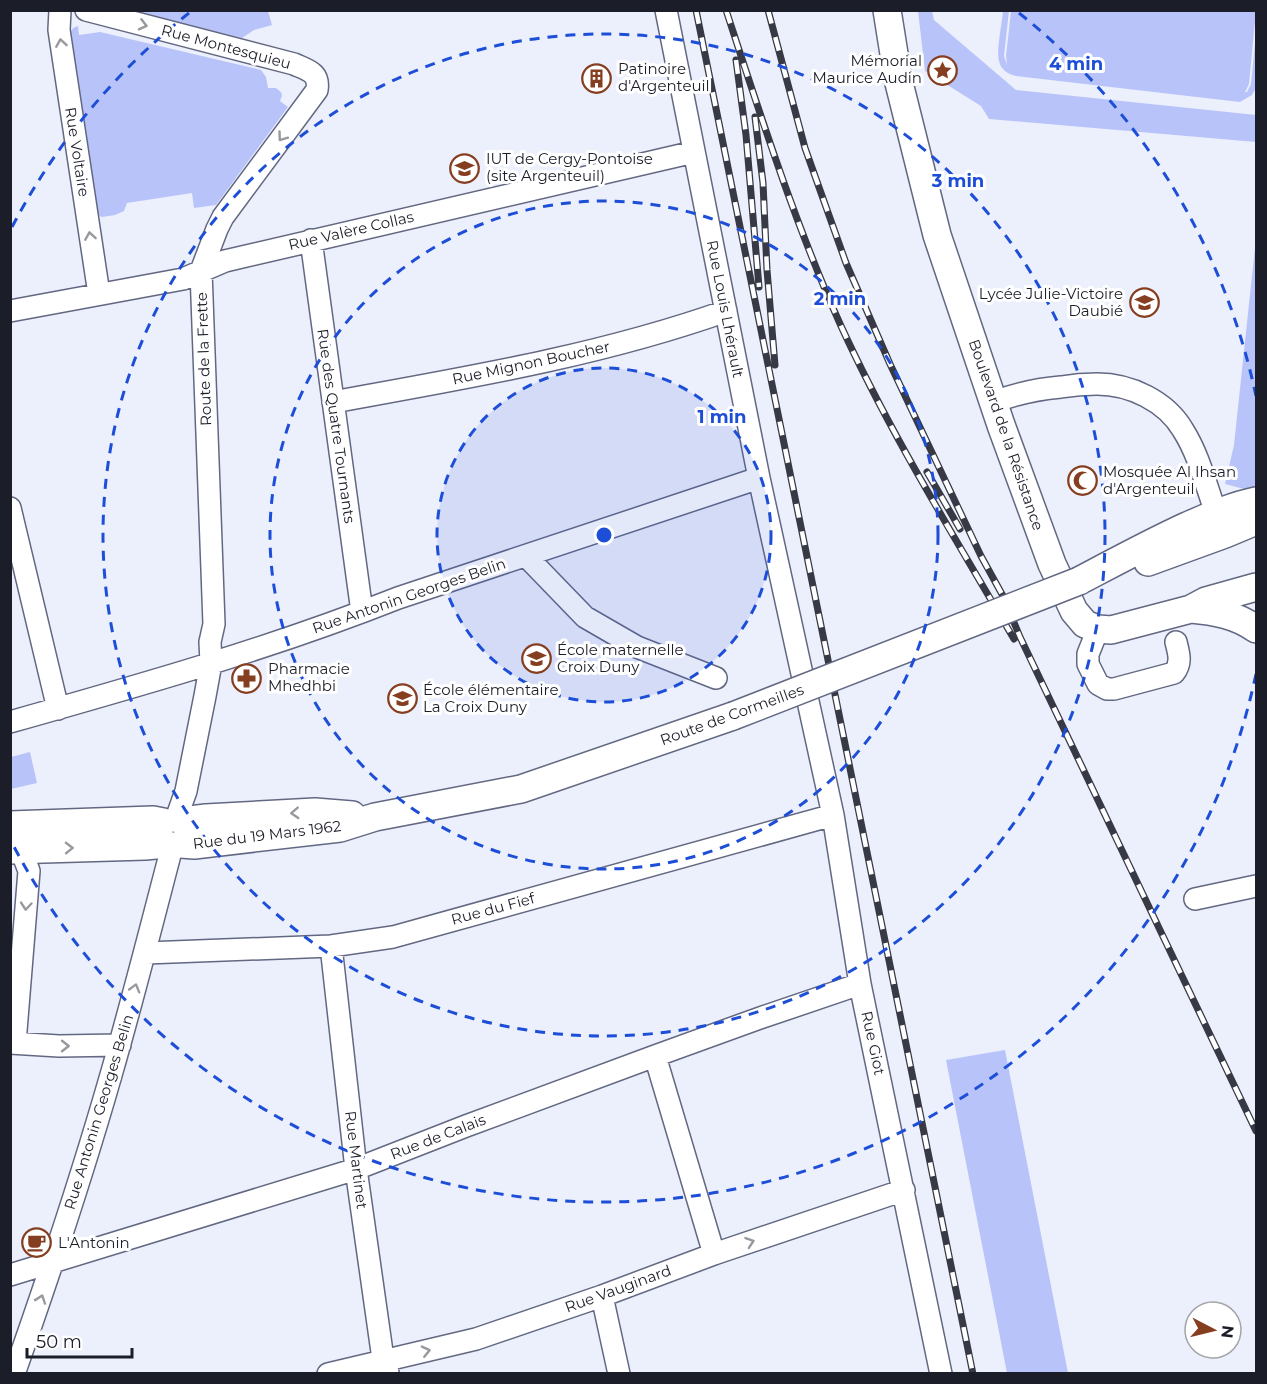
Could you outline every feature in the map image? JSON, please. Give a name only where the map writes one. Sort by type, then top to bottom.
[{"type":"main road","name":"Boulevard de la Résistance","points":[[869,10],[870,17],[894,62]]},
{"type":"main road","name":"Boulevard de la Résistance","points":[[887,10],[894,62],[937,235],[1001,425],[1052,564],[1074,611],[1085,624],[1098,629]]},
{"type":"main road","name":"Route de Cormeilles","points":[[1220,524],[1243,504],[1257,501]]},
{"type":"main road","name":"Route de Cormeilles","points":[[375,817],[521,789],[733,716],[1079,581],[1142,547],[1220,524],[1257,521]]},
{"type":"main road","points":[[1098,629],[1111,630],[1191,609],[1206,601],[1257,587]]},
{"type":"main road","points":[[1191,609],[1226,614],[1247,622],[1257,629]]},
{"type":"main road","name":"Rue du 19 Mars 1962","points":[[10,825],[153,820],[194,845],[340,828],[375,817]]},
{"type":"main road","name":"Rue du 19 Mars 1962","points":[[16,850],[145,846],[173,833]]},
{"type":"street","name":"Rue Voltaire","points":[[60,10],[58,30],[99,294]]},
{"type":"street","name":"Rue Montesquieu","points":[[86,10],[294,64],[315,75],[317,90]]},
{"type":"street","name":"Rue Louis Lhérault","points":[[666,10],[759,478],[810,712]]},
{"type":"street","name":"Route de la Frette","points":[[211,663],[210,642],[214,624],[201,271],[223,218],[317,90]]},
{"type":"street","name":"Rue Valère Collas","points":[[10,311],[183,279],[225,261],[694,152]]},
{"type":"street","name":"Rue des Quatre Tournants","points":[[311,240],[362,612]]},
{"type":"street","name":"Rue Mignon Boucher","points":[[333,402],[481,376],[594,350],[687,325],[726,311]]},
{"type":"street","points":[[994,402],[1043,388],[1098,384],[1127,388],[1144,395],[1170,414],[1182,427],[1196,457],[1220,524]]},
{"type":"street","name":"Rue Antonin Georges Belin","points":[[14,1374],[53,1261],[120,1045],[146,952],[173,833],[186,791],[211,663],[759,478]]},
{"type":"street","points":[[10,508],[58,709]]},
{"type":"street","points":[[526,556],[585,617],[637,647],[716,678]]},
{"type":"street","points":[[1098,629],[1089,650],[1088,664],[1098,684],[1107,688],[1114,689],[1174,673],[1178,669],[1180,660],[1176,642]]},
{"type":"street","points":[[10,723],[211,663]]},
{"type":"street","name":"Rue Giot","points":[[810,712],[833,816],[860,984],[941,1374]]},
{"type":"street","name":"Rue du Fief","points":[[146,952],[331,946],[393,937],[833,816]]},
{"type":"street","points":[[16,850],[29,871],[13,1043],[59,1047],[120,1045]]},
{"type":"street","points":[[1195,898],[1257,886]]},
{"type":"street","name":"Rue Martinet","points":[[331,946],[356,1169],[382,1352],[387,1367]]},
{"type":"street","name":"Rue de Calais","points":[[10,1275],[356,1169],[656,1056],[860,984]]},
{"type":"street","points":[[656,1056],[714,1254]]},
{"type":"street","name":"Rue Vauginard","points":[[328,1374],[387,1367],[476,1339],[602,1296],[714,1254],[904,1190]]},
{"type":"street","points":[[602,1296],[619,1374]]},
{"type":"shaded area","points":[[122,11],[268,11],[272,25],[254,30],[242,38]]},
{"type":"shaded area","points":[[918,11],[932,11],[934,20],[1016,90],[1256,115],[1256,142],[989,119],[981,106],[925,71]]},
{"type":"shaded area","points":[[1003,11],[1009,11],[1004,56],[1007,65],[1011,11],[1256,11],[1249,84],[1245,92],[1251,84],[1256,33],[1256,88],[1252,95],[1240,102],[1016,76],[1005,71],[998,58]]},
{"type":"shaded area","points":[[78,26],[79,35],[100,32],[261,70],[266,77],[268,88],[276,88],[281,92],[280,101],[288,107],[216,205],[194,208],[192,193],[127,203],[124,211],[115,215],[102,217],[98,215],[70,40],[71,31]]},
{"type":"shaded area","points":[[1256,238],[1256,488],[1248,490],[1225,484],[1234,445]]},
{"type":"shaded area","points":[[30,752],[37,783],[11,789],[11,757]]},
{"type":"shaded area","points":[[1005,1050],[1068,1373],[1007,1373],[946,1060]]},
{"type":"railway","points":[[696,10],[973,1374]]},
{"type":"railway","points":[[726,10],[794,209],[841,326],[902,446],[1014,639]]},
{"type":"railway","points":[[768,10],[805,148],[846,263],[890,364],[981,556],[1003,596],[1020,637],[1256,1131]]},
{"type":"railway","points":[[736,60],[746,135],[759,287]]},
{"type":"railway","points":[[755,117],[763,183],[775,365]]},
{"type":"railway","points":[[927,472],[960,529]]},
{"type":"place","name":"Mémorial Maurice Audin","points":[[943,70]]},
{"type":"place","name":"Patinoire d'Argenteuil","points":[[597,78]]},
{"type":"place","name":"IUT de Cergy-Pontoise (site Argenteuil)","points":[[465,168]]},
{"type":"place","name":"Lycée Julie-Victoire Daubié","points":[[1144,303]]},
{"type":"place","name":"Mosquée Al Ihsan d'Argenteuil","points":[[1082,481]]},
{"type":"place","name":"École maternelle Croix Duny","points":[[536,659]]},
{"type":"place","name":"Pharmacie Mhedhbi","points":[[247,678]]},
{"type":"place","name":"École élémentaire La Croix Duny","points":[[402,699]]},
{"type":"place","name":"L'Antonin","points":[[37,1243]]}]
